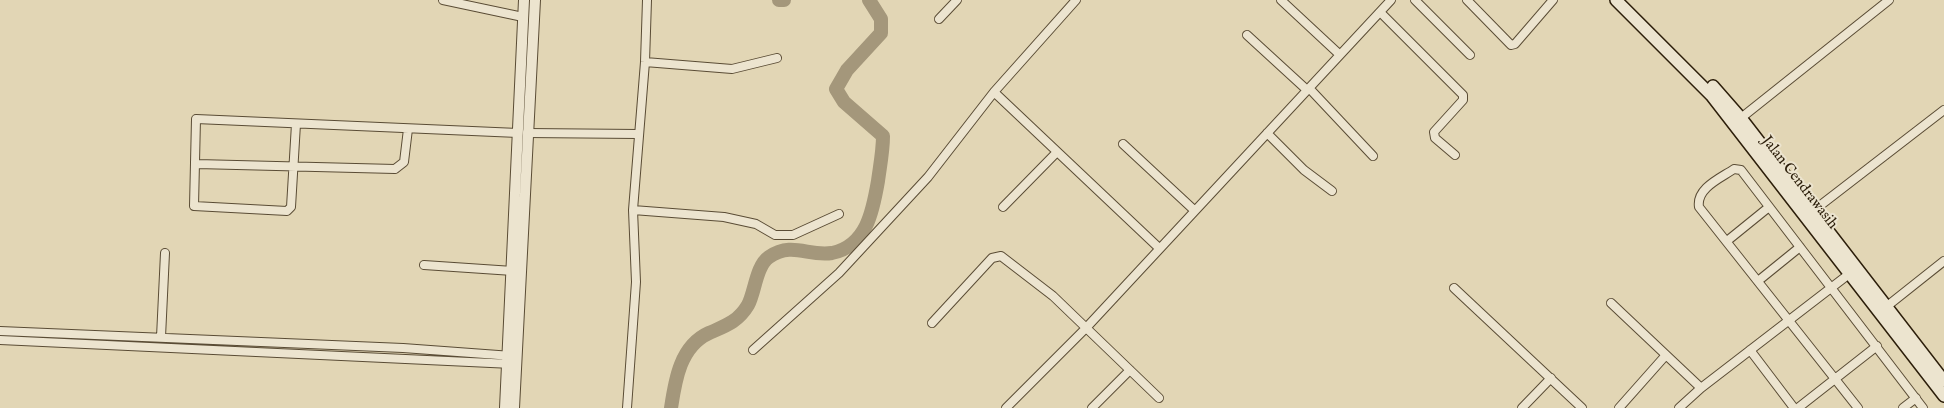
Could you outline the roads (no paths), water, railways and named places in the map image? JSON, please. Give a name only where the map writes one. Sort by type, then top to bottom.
[{"type":"main road","name":"Jalan Cendrawasih","points":[[1616,0],[1712,96],[1853,271],[1886,307],[1944,381]]},
{"type":"main road","name":"Jalan Cendrawasih","points":[[1627,0],[1684,56],[1741,118],[1813,211],[1853,271],[1944,396]]},
{"type":"street","points":[[443,0],[523,17]]},
{"type":"street","points":[[506,408],[513,360],[523,133],[524,0]]},
{"type":"street","points":[[514,408],[513,271],[535,0]]},
{"type":"street","points":[[627,408],[636,282],[633,210],[638,134],[646,62],[647,0]]},
{"type":"street","points":[[939,19],[957,0]]},
{"type":"street","points":[[753,350],[839,273],[928,177],[994,92],[1076,0]]},
{"type":"street","points":[[1281,0],[1339,54]]},
{"type":"street","points":[[1006,408],[1086,328],[1391,0]]},
{"type":"street","points":[[1415,0],[1470,54]]},
{"type":"street","points":[[1467,0],[1512,45],[1515,44],[1553,0]]},
{"type":"street","points":[[1741,118],[1888,0]]},
{"type":"street","points":[[1380,12],[1464,95],[1463,100],[1434,132],[1435,138],[1455,155]]},
{"type":"street","points":[[1247,35],[1308,89],[1373,156]]},
{"type":"street","points":[[646,62],[732,69],[777,58]]},
{"type":"street","points":[[994,92],[1159,248]]},
{"type":"street","points":[[1813,211],[1944,110]]},
{"type":"street","points":[[296,124],[291,207],[285,212],[195,207],[197,164],[196,120],[523,133],[638,134]]},
{"type":"street","points":[[197,164],[395,169],[404,162],[408,129]]},
{"type":"street","points":[[1267,133],[1304,170],[1332,192]]},
{"type":"street","points":[[1124,144],[1194,210]]},
{"type":"street","points":[[1003,207],[1057,152]]},
{"type":"street","points":[[1858,408],[1699,207],[1699,196],[1705,189],[1734,169],[1738,168],[1769,207],[1923,408]]},
{"type":"street","points":[[1726,242],[1769,207]]},
{"type":"street","points":[[633,210],[724,217],[756,224],[775,235],[785,236],[793,235],[839,214]]},
{"type":"street","points":[[1758,281],[1800,247]]},
{"type":"street","points":[[161,337],[165,253]]},
{"type":"street","points":[[932,323],[992,258],[999,255],[1052,296],[1159,398]]},
{"type":"street","points":[[1886,307],[1944,261]]},
{"type":"street","points":[[424,266],[513,271]]},
{"type":"street","points":[[1680,408],[1701,388],[1853,271]]},
{"type":"street","points":[[1454,288],[1582,408]]},
{"type":"street","points":[[1611,303],[1701,388]]},
{"type":"street","points":[[0,331],[403,348],[513,360]]},
{"type":"street","points":[[0,340],[513,360]]},
{"type":"street","points":[[1798,408],[1877,346]]},
{"type":"street","points":[[1750,350],[1794,408]]},
{"type":"street","points":[[1619,408],[1666,355]]},
{"type":"street","points":[[1092,408],[1130,370]]},
{"type":"street","points":[[1522,408],[1551,378]]},
{"type":"street","points":[[1903,408],[1916,398]]},
{"type":"waterway","points":[[779,0],[784,0]]},
{"type":"waterway","points":[[671,408],[677,376],[685,355],[699,339],[731,323],[740,316],[748,305],[761,266],[769,257],[786,250],[823,254],[832,253],[844,249],[853,243],[861,235],[866,225],[874,204],[883,136],[844,102],[836,89],[847,70],[881,33],[881,19],[869,0]]}]
